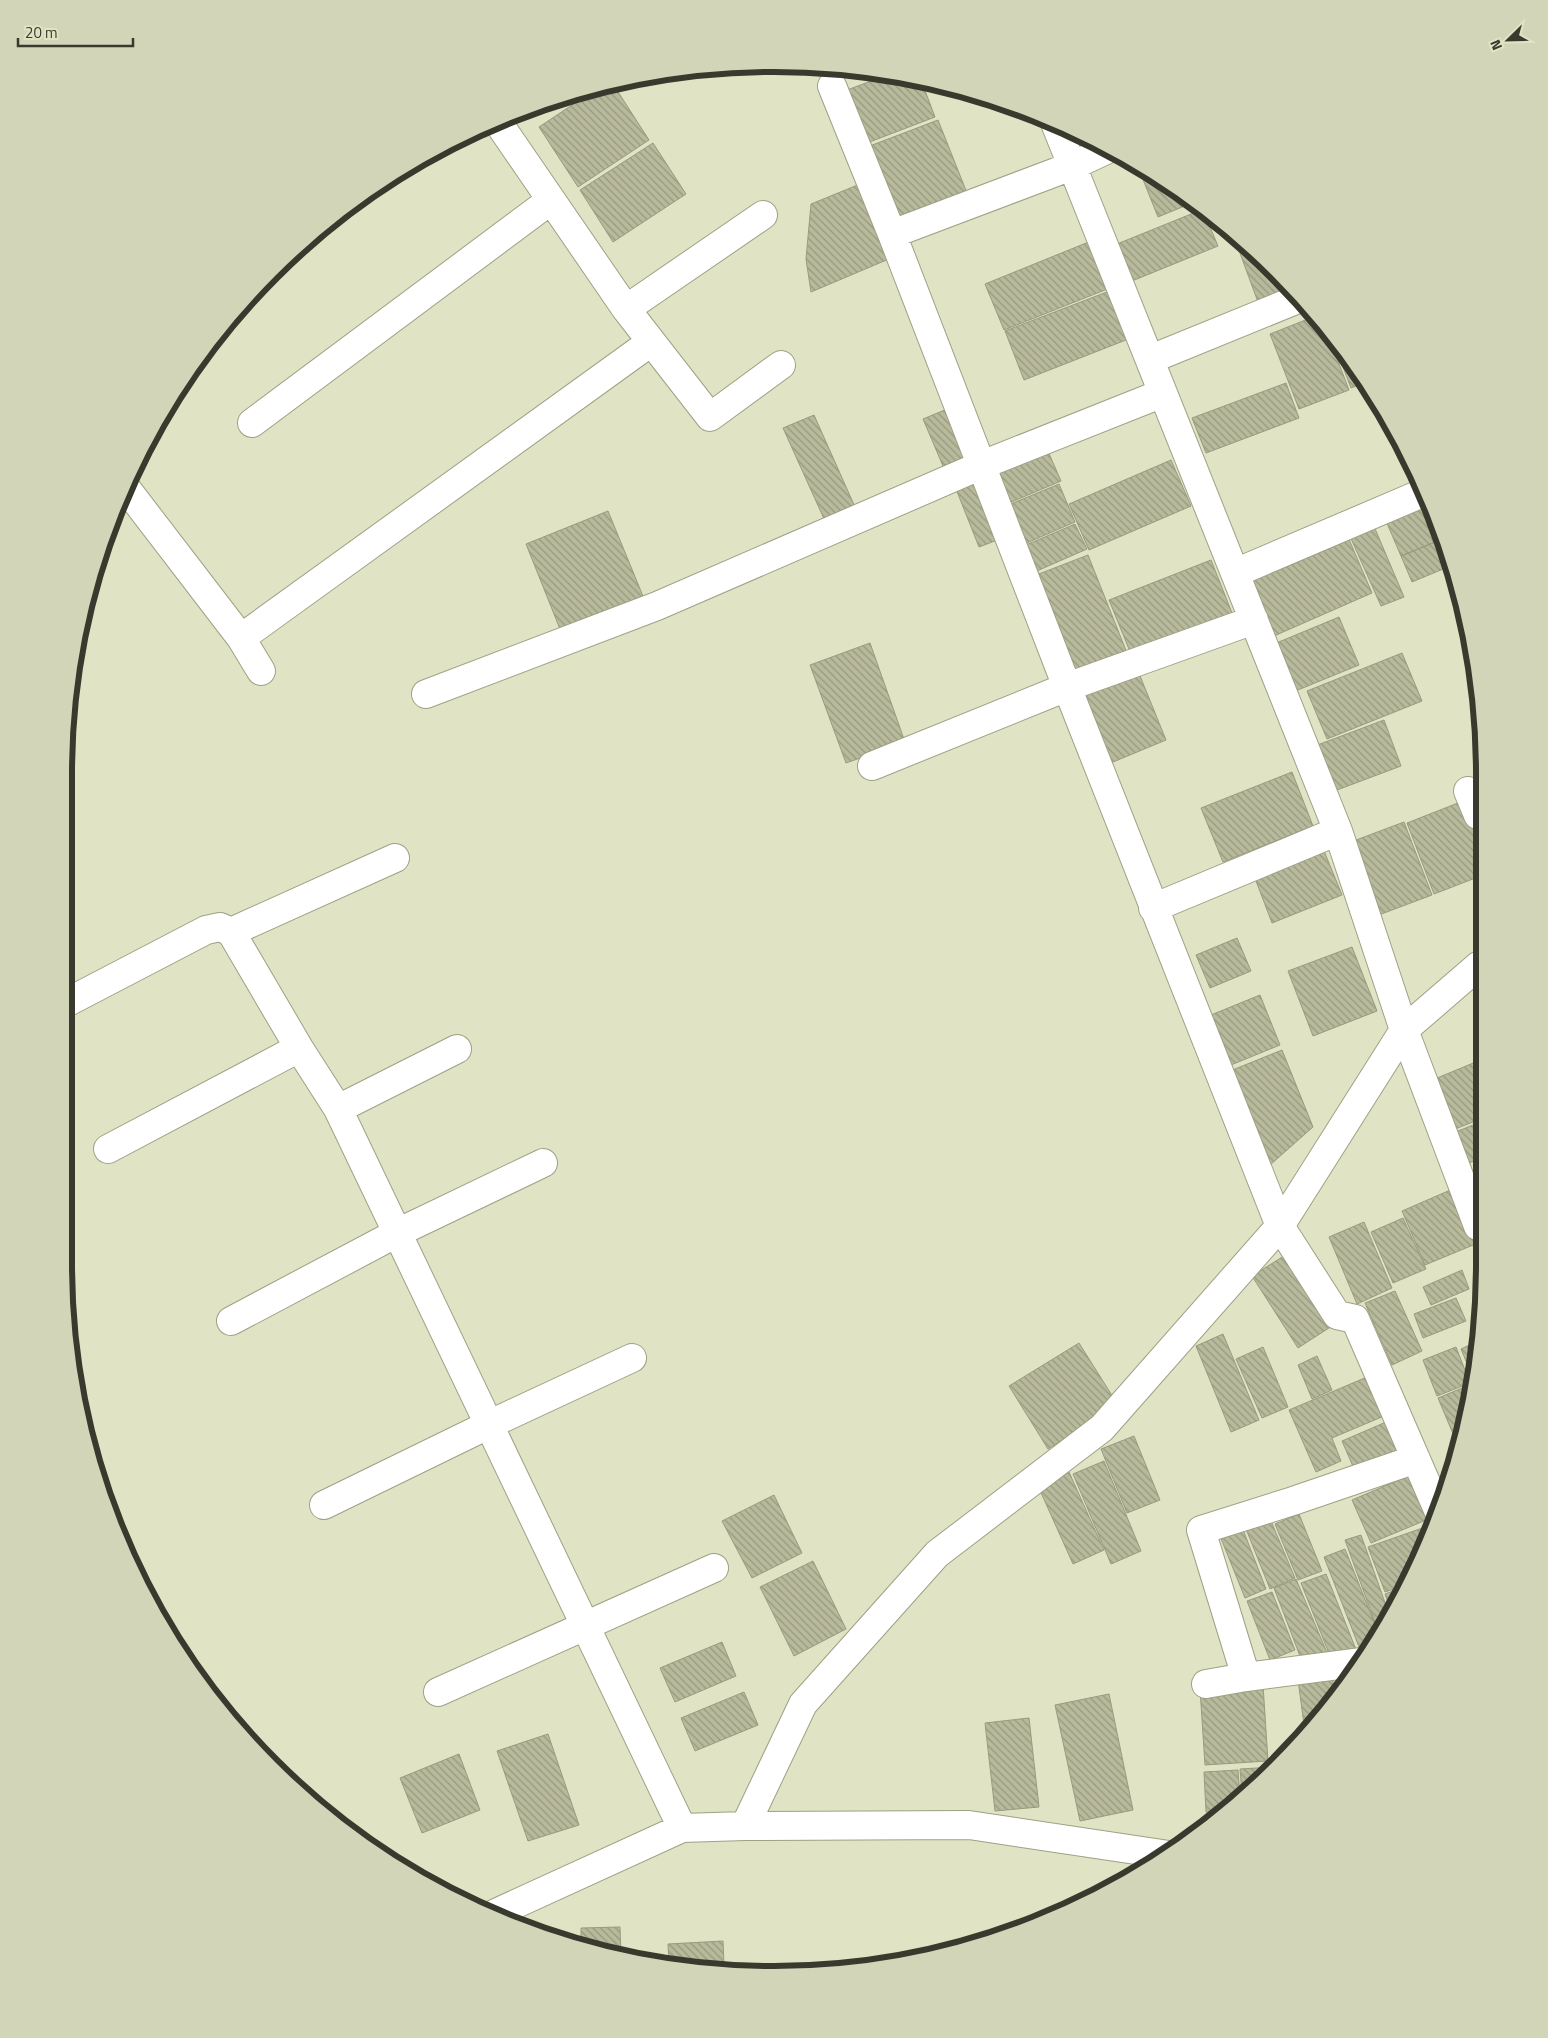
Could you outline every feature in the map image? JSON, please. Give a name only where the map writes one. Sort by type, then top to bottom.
[{"type":"street","points":[[832,86],[892,234],[1153,908],[1280,1226],[1337,1315],[1355,1319],[1434,1500]]},
{"type":"street","points":[[502,128],[626,309],[710,417],[781,365]]},
{"type":"street","points":[[1059,134],[1338,831],[1404,1030],[1476,1221]]},
{"type":"street","points":[[892,234],[1072,166],[1100,153]]},
{"type":"street","points":[[252,423],[551,200]]},
{"type":"street","points":[[626,309],[763,215]]},
{"type":"street","points":[[1151,360],[1292,301]]},
{"type":"street","points":[[241,638],[651,342]]},
{"type":"street","points":[[426,694],[657,606],[982,465],[1163,393]]},
{"type":"street","points":[[131,495],[241,638],[261,671]]},
{"type":"street","points":[[1235,573],[1417,495]]},
{"type":"street","points":[[872,766],[1067,687],[1254,620]]},
{"type":"street","points":[[1153,908],[1338,831]]},
{"type":"street","points":[[231,932],[395,858]]},
{"type":"street","points":[[72,1000],[206,930],[220,927],[231,932],[299,1048],[338,1109],[682,1828]]},
{"type":"street","points":[[745,1826],[804,1704],[936,1554],[1102,1428],[1280,1226],[1404,1030],[1476,968]]},
{"type":"street","points":[[108,1149],[299,1048]]},
{"type":"street","points":[[338,1109],[457,1049]]},
{"type":"street","points":[[230,1320],[397,1233],[543,1162]]},
{"type":"street","points":[[324,1505],[488,1425],[632,1358]]},
{"type":"street","points":[[1246,1677],[1200,1530],[1416,1459]]},
{"type":"street","points":[[438,1692],[714,1568]]},
{"type":"street","points":[[1206,1684],[1350,1664]]},
{"type":"street","points":[[502,1910],[682,1828],[969,1824],[1156,1852]]},
{"type":"building","points":[[873,80],[924,89],[935,117],[867,143],[847,90]]},
{"type":"building","points":[[617,90],[649,140],[578,187],[539,127],[579,100]]},
{"type":"building","points":[[938,120],[969,198],[899,226],[867,147]]},
{"type":"building","points":[[653,143],[686,194],[613,242],[580,190]]},
{"type":"building","points":[[1142,177],[1185,206],[1158,217]]},
{"type":"building","points":[[865,182],[896,256],[811,292],[806,259],[811,204]]},
{"type":"building","points":[[1195,213],[1208,223],[1218,246],[1132,281],[1117,244]]},
{"type":"building","points":[[1091,241],[1110,288],[1004,330],[985,284]]},
{"type":"building","points":[[1238,248],[1284,293],[1258,302]]},
{"type":"building","points":[[1112,290],[1131,338],[1024,380],[1005,331]]},
{"type":"building","points":[[1308,319],[1334,352],[1349,390],[1299,409],[1270,334]]},
{"type":"building","points":[[1340,360],[1358,385],[1351,388]]},
{"type":"building","points":[[1286,383],[1299,418],[1206,453],[1192,418]]},
{"type":"building","points":[[952,407],[975,460],[946,473],[923,419]]},
{"type":"building","points":[[814,415],[855,507],[825,521],[783,428]]},
{"type":"building","points":[[1047,449],[1061,481],[1002,506],[989,474]]},
{"type":"building","points":[[1171,460],[1191,506],[1089,550],[1069,504]]},
{"type":"building","points":[[984,477],[1008,536],[979,547],[956,489]]},
{"type":"building","points":[[1059,484],[1075,522],[1022,545],[1006,506]]},
{"type":"building","points":[[1421,504],[1435,542],[1401,556],[1383,514]]},
{"type":"building","points":[[608,511],[645,601],[562,634],[526,544]]},
{"type":"building","points":[[1075,524],[1087,549],[1030,574],[1019,548]]},
{"type":"building","points":[[1373,524],[1404,597],[1381,606],[1349,534]]},
{"type":"building","points":[[1348,537],[1372,593],[1274,636],[1249,579]]},
{"type":"building","points":[[1435,542],[1444,569],[1412,582],[1401,556]]},
{"type":"building","points":[[1088,555],[1129,658],[1073,681],[1031,577]]},
{"type":"building","points":[[1211,560],[1232,613],[1131,654],[1109,600]]},
{"type":"building","points":[[1339,617],[1359,665],[1293,692],[1274,644]]},
{"type":"building","points":[[870,643],[905,742],[846,763],[810,665]]},
{"type":"building","points":[[1402,653],[1422,701],[1327,739],[1307,691]]},
{"type":"building","points":[[1136,666],[1166,740],[1101,767],[1070,693]]},
{"type":"building","points":[[1384,720],[1401,766],[1329,793],[1312,747]]},
{"type":"building","points":[[1292,772],[1313,826],[1223,862],[1201,808]]},
{"type":"building","points":[[1463,801],[1476,835],[1476,878],[1434,894],[1407,823]]},
{"type":"building","points":[[1404,822],[1432,895],[1376,916],[1348,843]]},
{"type":"building","points":[[1322,846],[1342,895],[1272,923],[1253,873]]},
{"type":"building","points":[[1237,938],[1251,971],[1210,988],[1196,955]]},
{"type":"building","points":[[1352,947],[1377,1011],[1313,1036],[1288,971]]},
{"type":"building","points":[[1260,995],[1280,1045],[1226,1067],[1206,1017]]},
{"type":"building","points":[[1282,1050],[1313,1127],[1269,1166],[1230,1071]]},
{"type":"building","points":[[1476,1062],[1476,1121],[1450,1131],[1430,1081]]},
{"type":"building","points":[[1476,1124],[1476,1160],[1465,1165],[1453,1133]]},
{"type":"building","points":[[1455,1188],[1476,1238],[1476,1244],[1425,1265],[1402,1211]]},
{"type":"building","points":[[1403,1218],[1426,1269],[1393,1283],[1371,1232]]},
{"type":"building","points":[[1364,1222],[1392,1288],[1357,1304],[1329,1237]]},
{"type":"building","points":[[1287,1254],[1332,1326],[1298,1348],[1252,1276]]},
{"type":"building","points":[[1462,1270],[1469,1289],[1431,1305],[1423,1287]]},
{"type":"building","points":[[1395,1291],[1422,1351],[1392,1365],[1365,1303]]},
{"type":"building","points":[[1456,1298],[1466,1321],[1423,1338],[1414,1314]]},
{"type":"building","points":[[1223,1334],[1259,1420],[1231,1432],[1196,1346]]},
{"type":"building","points":[[1079,1343],[1118,1405],[1048,1449],[1009,1386]]},
{"type":"building","points":[[1470,1345],[1468,1365],[1461,1349]]},
{"type":"building","points":[[1263,1347],[1288,1407],[1262,1418],[1236,1359]]},
{"type":"building","points":[[1456,1347],[1466,1373],[1464,1385],[1437,1396],[1423,1360]]},
{"type":"building","points":[[1317,1356],[1332,1390],[1312,1399],[1298,1365]]},
{"type":"building","points":[[1367,1377],[1384,1416],[1332,1438],[1341,1461],[1316,1472],[1289,1410]]},
{"type":"building","points":[[1464,1387],[1454,1436],[1438,1398]]},
{"type":"building","points":[[1386,1422],[1402,1459],[1358,1478],[1342,1441]]},
{"type":"building","points":[[1134,1436],[1160,1500],[1127,1513],[1101,1449]]},
{"type":"building","points":[[1104,1461],[1141,1551],[1111,1564],[1073,1474]]},
{"type":"building","points":[[1069,1472],[1104,1550],[1073,1564],[1038,1486]]},
{"type":"building","points":[[1413,1474],[1429,1513],[1427,1520],[1371,1543],[1352,1500]]},
{"type":"building","points":[[774,1495],[802,1553],[752,1578],[722,1521]]},
{"type":"building","points":[[1268,1514],[1295,1578],[1270,1589],[1244,1524]]},
{"type":"building","points":[[1299,1514],[1322,1571],[1298,1580],[1275,1524]]},
{"type":"building","points":[[1242,1527],[1266,1589],[1245,1598],[1220,1536]]},
{"type":"building","points":[[1424,1528],[1396,1588],[1385,1592],[1368,1547]]},
{"type":"building","points":[[1361,1535],[1386,1606],[1376,1625],[1345,1540]]},
{"type":"building","points":[[1345,1549],[1375,1625],[1360,1649],[1324,1557]]},
{"type":"building","points":[[813,1561],[846,1629],[794,1656],[760,1587]]},
{"type":"building","points":[[1326,1574],[1357,1652],[1332,1661],[1301,1583]]},
{"type":"building","points":[[1296,1579],[1328,1655],[1303,1664],[1274,1588]]},
{"type":"building","points":[[1394,1591],[1388,1603],[1385,1594]]},
{"type":"building","points":[[1272,1592],[1295,1650],[1270,1660],[1247,1601]]},
{"type":"building","points":[[722,1642],[736,1676],[675,1702],[660,1668]]},
{"type":"building","points":[[1346,1670],[1336,1683],[1334,1672]]},
{"type":"building","points":[[1332,1676],[1334,1687],[1304,1724],[1298,1680]]},
{"type":"building","points":[[1263,1685],[1268,1761],[1205,1765],[1200,1689]]},
{"type":"building","points":[[744,1692],[758,1725],[695,1751],[681,1718]]},
{"type":"building","points":[[1109,1694],[1133,1810],[1080,1821],[1055,1705]]},
{"type":"building","points":[[1029,1718],[1039,1807],[995,1811],[985,1723]]},
{"type":"building","points":[[548,1734],[579,1825],[528,1841],[497,1751]]},
{"type":"building","points":[[459,1754],[480,1810],[422,1833],[400,1778]]},
{"type":"building","points":[[1262,1768],[1241,1787],[1240,1769]]},
{"type":"building","points":[[1238,1770],[1239,1789],[1212,1812],[1206,1812],[1204,1772]]},
{"type":"building","points":[[620,1927],[621,1948],[581,1938],[581,1928]]},
{"type":"building","points":[[723,1941],[724,1964],[669,1957],[668,1944]]}]
